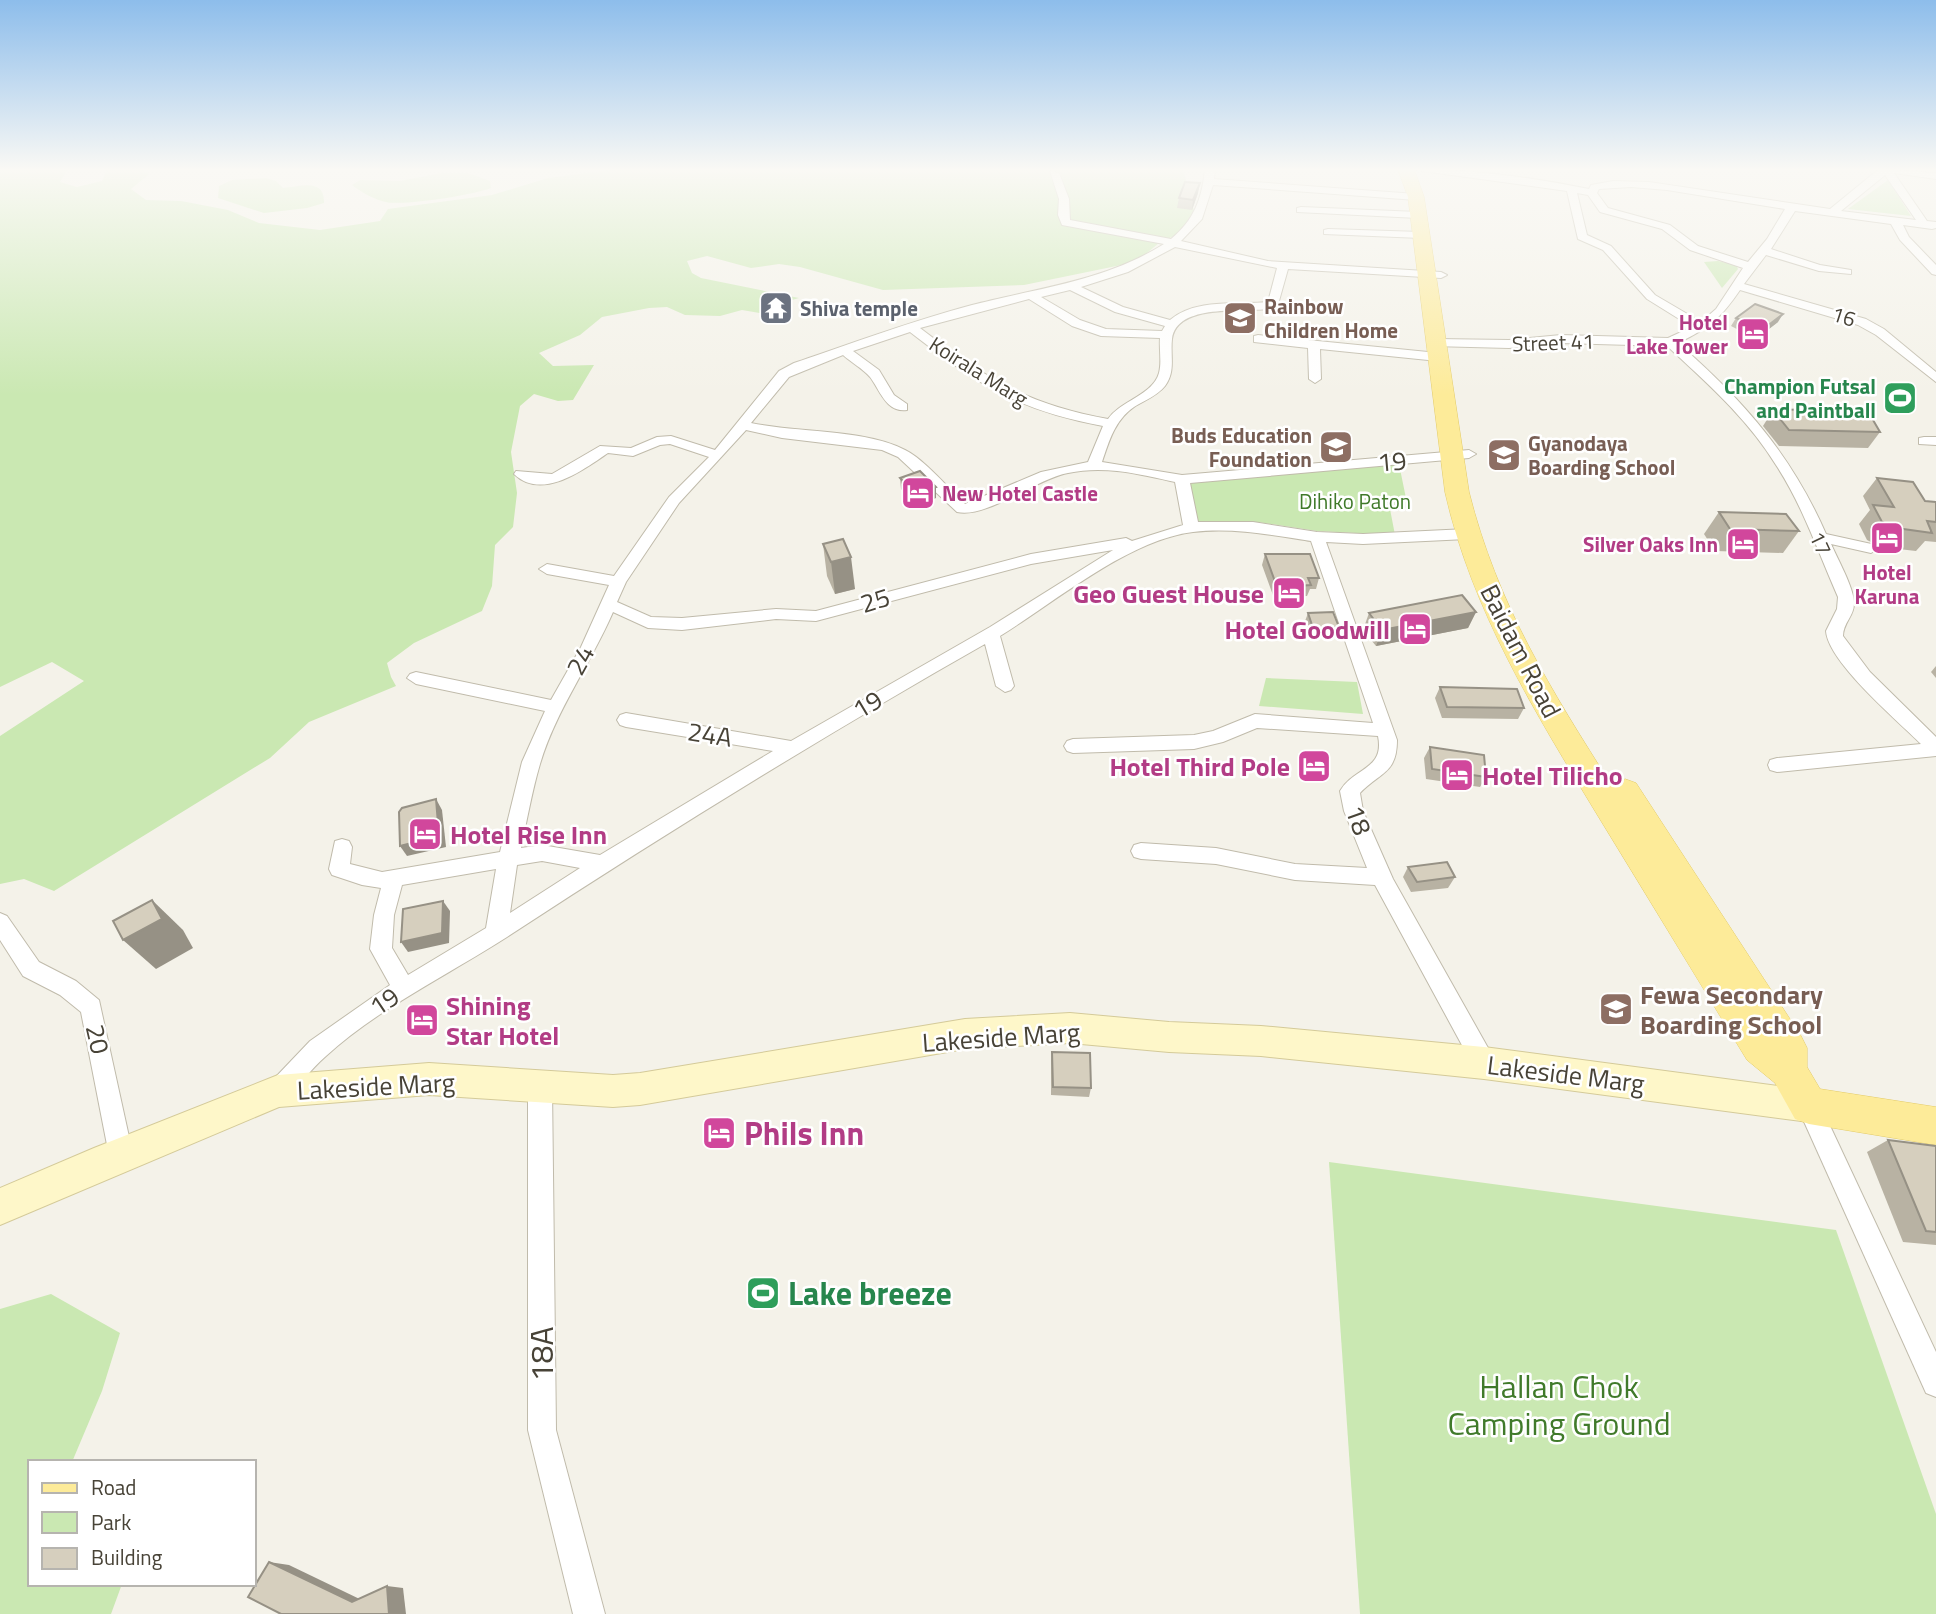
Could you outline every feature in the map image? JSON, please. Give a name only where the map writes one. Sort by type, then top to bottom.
[{"type":"main road","name":"Baidam Road","points":[[1428,244],[1434,274]]},
{"type":"main road","name":"Baidam Road","points":[[1428,244],[1460,455],[1467,534],[1498,615],[1536,690],[1760,1048],[1788,1071],[1809,1106]]},
{"type":"main road","name":"Baidam Road","points":[[1460,455],[1500,578],[1528,637],[1555,686],[1643,818],[1788,1048],[1788,1071]]},
{"type":"main road","name":"Lakeside Marg","points":[[0,1207],[278,1091],[429,1079],[613,1091],[640,1089],[965,1034],[1070,1028],[1169,1037],[1261,1041],[1484,1063],[1809,1106]]},
{"type":"main road","points":[[1809,1106],[1936,1126]]},
{"type":"street","name":"24","points":[[496,933],[531,762],[555,707],[589,648],[618,582],[674,500],[718,455],[789,370],[952,314],[1109,275],[1170,244]]},
{"type":"street","points":[[1183,244],[1239,259],[1283,266],[1434,274]]},
{"type":"street","points":[[1599,244],[1607,248],[1651,296],[1702,327]]},
{"type":"street","points":[[1689,244],[1750,266]]},
{"type":"street","points":[[1670,342],[1702,327],[1720,311],[1736,285],[1768,244]]},
{"type":"street","points":[[1911,244],[1936,272]]},
{"type":"street","points":[[1764,251],[1819,268],[1847,272]]},
{"type":"street","points":[[1094,465],[1110,423],[1125,408],[1152,392],[1162,381],[1166,369],[1169,330],[1185,314],[1273,304],[1283,266]]},
{"type":"street","points":[[1070,285],[1093,300],[1169,330]]},
{"type":"street","name":"16","points":[[1736,285],[1862,322],[1880,332],[1936,379]]},
{"type":"street","points":[[1030,295],[1076,323],[1105,333],[1169,330]]},
{"type":"street","name":"Koirala Marg","points":[[912,328],[935,347],[1017,398],[1068,416],[1110,423]]},
{"type":"street","name":"Street 41","points":[[1258,339],[1314,345],[1442,347],[1561,339],[1670,342]]},
{"type":"street","name":"17","points":[[1670,342],[1719,388],[1766,441],[1794,483],[1846,597],[1848,607],[1836,626],[1835,637],[1847,656],[1934,743]]},
{"type":"street","points":[[1314,345],[1315,379]]},
{"type":"street","points":[[845,351],[874,373],[889,398],[902,407]]},
{"type":"street","points":[[743,425],[782,434],[867,442],[887,447],[902,454],[962,509],[975,507],[1061,470],[1094,465],[1182,479],[1191,527]]},
{"type":"street","points":[[521,474],[541,481],[562,476],[605,449],[633,452],[664,440],[718,455]]},
{"type":"street","name":"19","points":[[1182,479],[1460,455]]},
{"type":"street","name":"19","points":[[278,1091],[318,1048],[404,988],[793,748],[991,634],[1107,559],[1145,541],[1191,527],[1253,527],[1317,537],[1363,539],[1467,534]]},
{"type":"street","name":"18","points":[[1317,537],[1385,730],[1389,750],[1382,767],[1359,780],[1350,791],[1355,818],[1382,877],[1484,1063]]},
{"type":"street","points":[[1819,537],[1871,548]]},
{"type":"street","name":"25","points":[[606,607],[620,607],[648,622],[682,624],[776,614],[817,616],[1031,559],[1145,541]]},
{"type":"street","points":[[547,569],[618,582]]},
{"type":"street","points":[[991,634],[1004,686]]},
{"type":"street","points":[[416,678],[555,707]]},
{"type":"street","name":"24A","points":[[626,720],[793,748]]},
{"type":"street","points":[[1073,746],[1194,742],[1217,737],[1255,721],[1385,730]]},
{"type":"street","points":[[1777,765],[1934,743]]},
{"type":"street","points":[[342,847],[339,869],[382,880],[542,853],[602,864]]},
{"type":"street","points":[[1141,852],[1216,856],[1295,872],[1382,877]]},
{"type":"street","points":[[394,878],[384,915],[381,949],[404,988]]},
{"type":"street","name":"20","points":[[0,922],[31,969],[68,988],[91,1007],[121,1155]]},
{"type":"street","name":"18A","points":[[540,1087],[542,1430],[589,1614]]},
{"type":"street","points":[[1809,1106],[1936,1383]]},
{"type":"green space","points":[[0,244],[1157,244],[1136,262],[1024,285],[883,290],[800,267],[779,264],[751,268],[707,256],[687,261],[692,273],[701,278],[799,298],[792,300],[788,318],[742,310],[720,316],[685,315],[667,307],[602,317],[580,335],[539,353],[553,366],[594,365],[573,400],[558,401],[534,394],[520,406],[511,452],[517,493],[513,527],[495,545],[492,586],[482,611],[414,643],[387,663],[396,686],[309,722],[270,758],[54,891],[24,879],[0,884],[0,736],[84,681],[52,662],[0,687]]},
{"type":"green space","points":[[1718,261],[1736,265],[1738,269],[1722,288],[1704,262]]},
{"type":"green space","name":"Dihiko Paton","points":[[1399,464],[1408,508],[1390,509],[1395,535],[1317,531],[1258,522],[1196,522],[1189,480]]},
{"type":"green space","points":[[1266,678],[1357,682],[1363,714],[1259,706]]},
{"type":"green space","name":"Hallan Chok Camping Ground","points":[[1329,1162],[1836,1230],[1936,1514],[1936,1614],[1360,1614]]},
{"type":"green space","points":[[51,1294],[120,1333],[102,1391],[73,1460],[28,1460],[28,1586],[121,1586],[111,1614],[0,1614],[0,1309]]},
{"type":"building","points":[[1755,304],[1783,314],[1762,330],[1736,318]]},
{"type":"building","points":[[1866,408],[1880,432],[1789,430],[1773,410]]},
{"type":"building","points":[[920,471],[936,487],[915,494],[900,478]]},
{"type":"building","points":[[1877,478],[1913,482],[1925,501],[1936,502],[1936,522],[1927,521],[1932,533],[1896,528],[1882,522],[1873,505],[1894,507]]},
{"type":"building","points":[[1719,512],[1786,514],[1799,531],[1730,529]]},
{"type":"building","points":[[843,539],[851,557],[831,562],[823,544]]},
{"type":"building","points":[[1265,554],[1310,554],[1319,578],[1308,578],[1311,585],[1277,587]]},
{"type":"building","points":[[1462,595],[1476,612],[1382,630],[1369,613]]},
{"type":"building","points":[[1333,612],[1339,627],[1313,628],[1308,613]]},
{"type":"building","points":[[1440,687],[1517,689],[1524,708],[1447,707]]},
{"type":"building","points":[[1430,747],[1484,755],[1486,777],[1432,769]]},
{"type":"building","points":[[436,799],[439,836],[400,846],[399,812],[402,808]]},
{"type":"building","points":[[1447,862],[1455,877],[1417,882],[1408,867]]},
{"type":"building","points":[[152,900],[162,919],[123,940],[113,921]]},
{"type":"building","points":[[443,901],[442,933],[401,942],[403,909]]},
{"type":"building","points":[[1052,1052],[1090,1053],[1091,1088],[1053,1087]]},
{"type":"building","points":[[1888,1140],[1936,1146],[1936,1232],[1926,1231]]},
{"type":"building","points":[[269,1562],[352,1602],[387,1586],[389,1614],[281,1614],[248,1597]]},
{"type":"place","name":"Shiva temple","points":[[776,308]]},
{"type":"place","name":"Rainbow Children Home","points":[[1240,318]]},
{"type":"place","name":"Hotel Lake Tower","points":[[1753,334]]},
{"type":"place","name":"Champion Futsal and Paintball","points":[[1900,398]]},
{"type":"place","name":"Buds Education Foundation","points":[[1336,447]]},
{"type":"place","name":"Gyanodaya Boarding School","points":[[1504,455]]},
{"type":"place","name":"New Hotel Castle","points":[[918,493]]},
{"type":"place","name":"Hotel Karuna","points":[[1887,538]]},
{"type":"place","name":"Silver Oaks Inn","points":[[1743,544]]},
{"type":"place","name":"Geo Guest House","points":[[1289,593]]},
{"type":"place","name":"Hotel Goodwill","points":[[1415,629]]},
{"type":"place","name":"Hotel Third Pole","points":[[1314,766]]},
{"type":"place","name":"Hotel Tilicho","points":[[1457,775]]},
{"type":"place","name":"Hotel Rise Inn","points":[[425,834]]},
{"type":"place","name":"Fewa Secondary Boarding School","points":[[1616,1009]]},
{"type":"place","name":"Shining Star Hotel","points":[[422,1020]]},
{"type":"place","name":"Phils Inn","points":[[719,1133]]},
{"type":"place","name":"Lake breeze","points":[[763,1293]]}]
